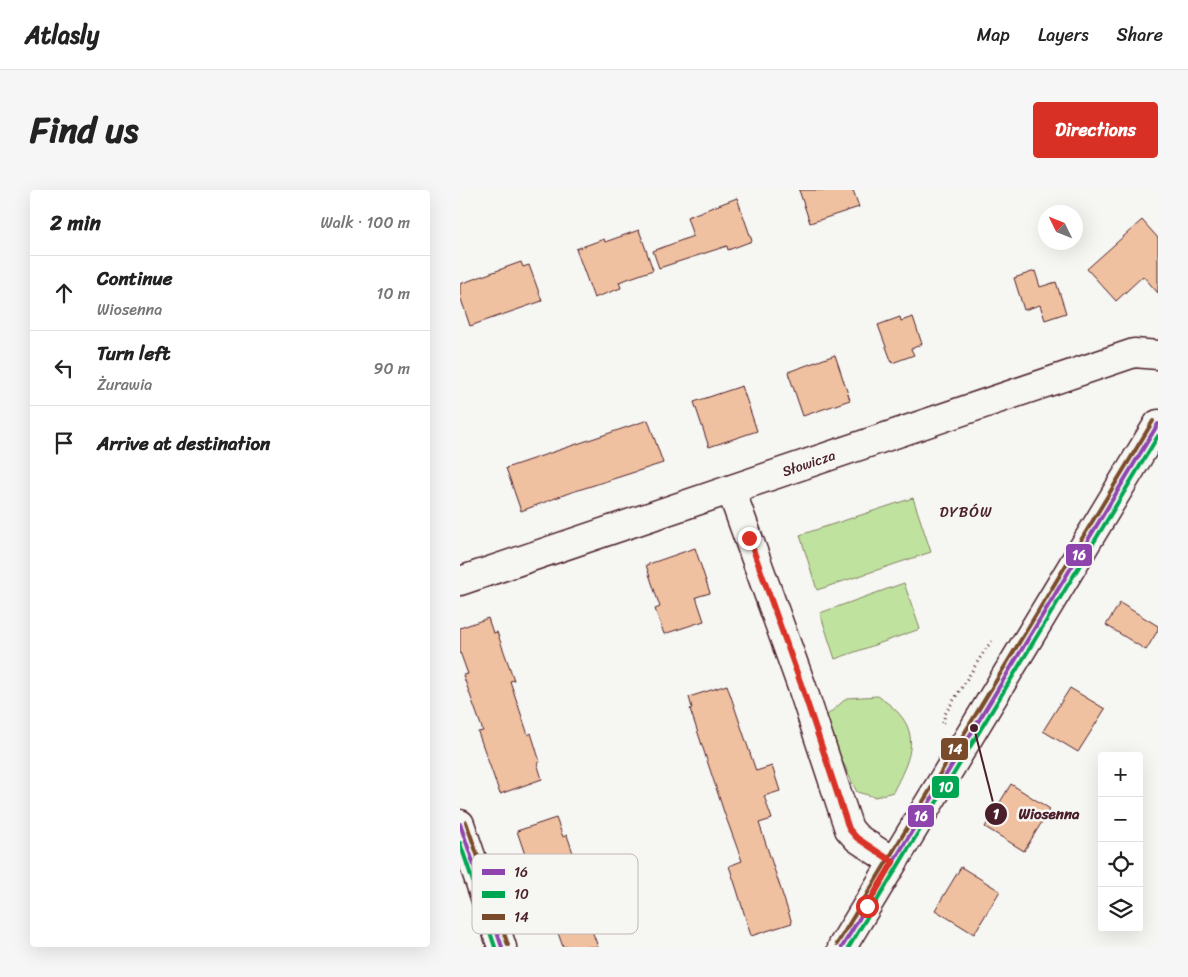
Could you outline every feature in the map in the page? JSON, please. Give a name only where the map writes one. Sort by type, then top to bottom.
[{"type":"street","name":"Słowicza","points":[[460,581],[1134,353],[1158,355]]},
{"type":"street","points":[[842,947],[1158,424]]},
{"type":"street","points":[[731,490],[802,687],[849,829],[857,838],[893,862]]},
{"type":"street","points":[[460,824],[472,859]]},
{"type":"street","points":[[498,934],[502,947]]},
{"type":"green space","points":[[913,498],[931,552],[817,590],[800,535]]},
{"type":"green space","points":[[904,583],[920,629],[835,659],[820,613]]},
{"type":"green space","points":[[878,696],[901,716],[907,725],[910,745],[906,764],[893,792],[875,797],[857,792],[839,756],[826,716],[847,698]]},
{"type":"building","points":[[799,190],[853,190],[859,207],[810,223]]},
{"type":"building","points":[[737,198],[752,241],[728,250],[727,246],[659,268],[653,251],[693,236],[687,217]]},
{"type":"building","points":[[1142,220],[1158,238],[1158,293],[1143,276],[1116,301],[1087,269]]},
{"type":"building","points":[[639,230],[653,270],[619,282],[621,288],[594,298],[576,249],[604,239],[605,242]]},
{"type":"building","points":[[521,262],[523,267],[529,265],[542,301],[470,326],[460,296],[460,284]]},
{"type":"building","points":[[1035,271],[1040,287],[1056,282],[1066,313],[1045,320],[1040,305],[1024,310],[1014,278]]},
{"type":"building","points":[[900,317],[901,321],[913,317],[922,344],[911,349],[914,355],[892,363],[878,325]]},
{"type":"building","points":[[835,355],[850,400],[803,416],[788,372]]},
{"type":"building","points":[[742,386],[757,431],[709,447],[694,402]]},
{"type":"building","points":[[648,420],[663,463],[569,493],[521,511],[506,468]]},
{"type":"building","points":[[695,548],[710,593],[696,597],[704,621],[664,634],[655,609],[660,607],[646,565]]},
{"type":"building","points":[[1120,603],[1158,626],[1158,630],[1146,650],[1106,625]]},
{"type":"building","points":[[488,618],[493,633],[497,632],[514,680],[510,681],[528,735],[531,733],[540,762],[537,763],[542,779],[500,794],[478,732],[483,731],[463,675],[468,674],[460,652],[460,628]]},
{"type":"building","points":[[727,685],[756,771],[772,766],[780,791],[764,796],[772,819],[759,823],[792,923],[751,936],[729,866],[742,861],[690,709],[692,708],[689,697]]},
{"type":"building","points":[[1070,688],[1105,709],[1078,752],[1043,731]]},
{"type":"building","points":[[1011,784],[1050,809],[1024,851],[985,827]]},
{"type":"building","points":[[556,818],[563,837],[567,835],[573,854],[525,854],[517,831]]},
{"type":"building","points":[[961,867],[1000,891],[974,934],[935,910]]},
{"type":"building","points":[[558,934],[593,934],[598,947],[563,947]]},
{"type":"transit line","name":"14","points":[[837,944],[1153,421]]},
{"type":"transit line","name":"16","points":[[842,947],[1158,424]]},
{"type":"transit line","name":"10","points":[[849,947],[1158,436]]},
{"type":"transit line","name":"14","points":[[466,822],[477,854]]},
{"type":"transit line","name":"16","points":[[460,824],[472,859]]},
{"type":"transit line","name":"10","points":[[460,843],[472,879]]},
{"type":"transit line","name":"10","points":[[491,934],[495,947]]},
{"type":"transit line","name":"16","points":[[498,934],[502,947]]},
{"type":"transit line","name":"14","points":[[504,934],[508,945]]},
{"type":"place","name":"Wiosenna","points":[[974,728]]},
{"type":"district","name":"DYBÓW","points":[[966,512]]},
{"type":"route","points":[[749,538],[802,687],[849,829],[857,838],[893,862],[867,906]]}]
